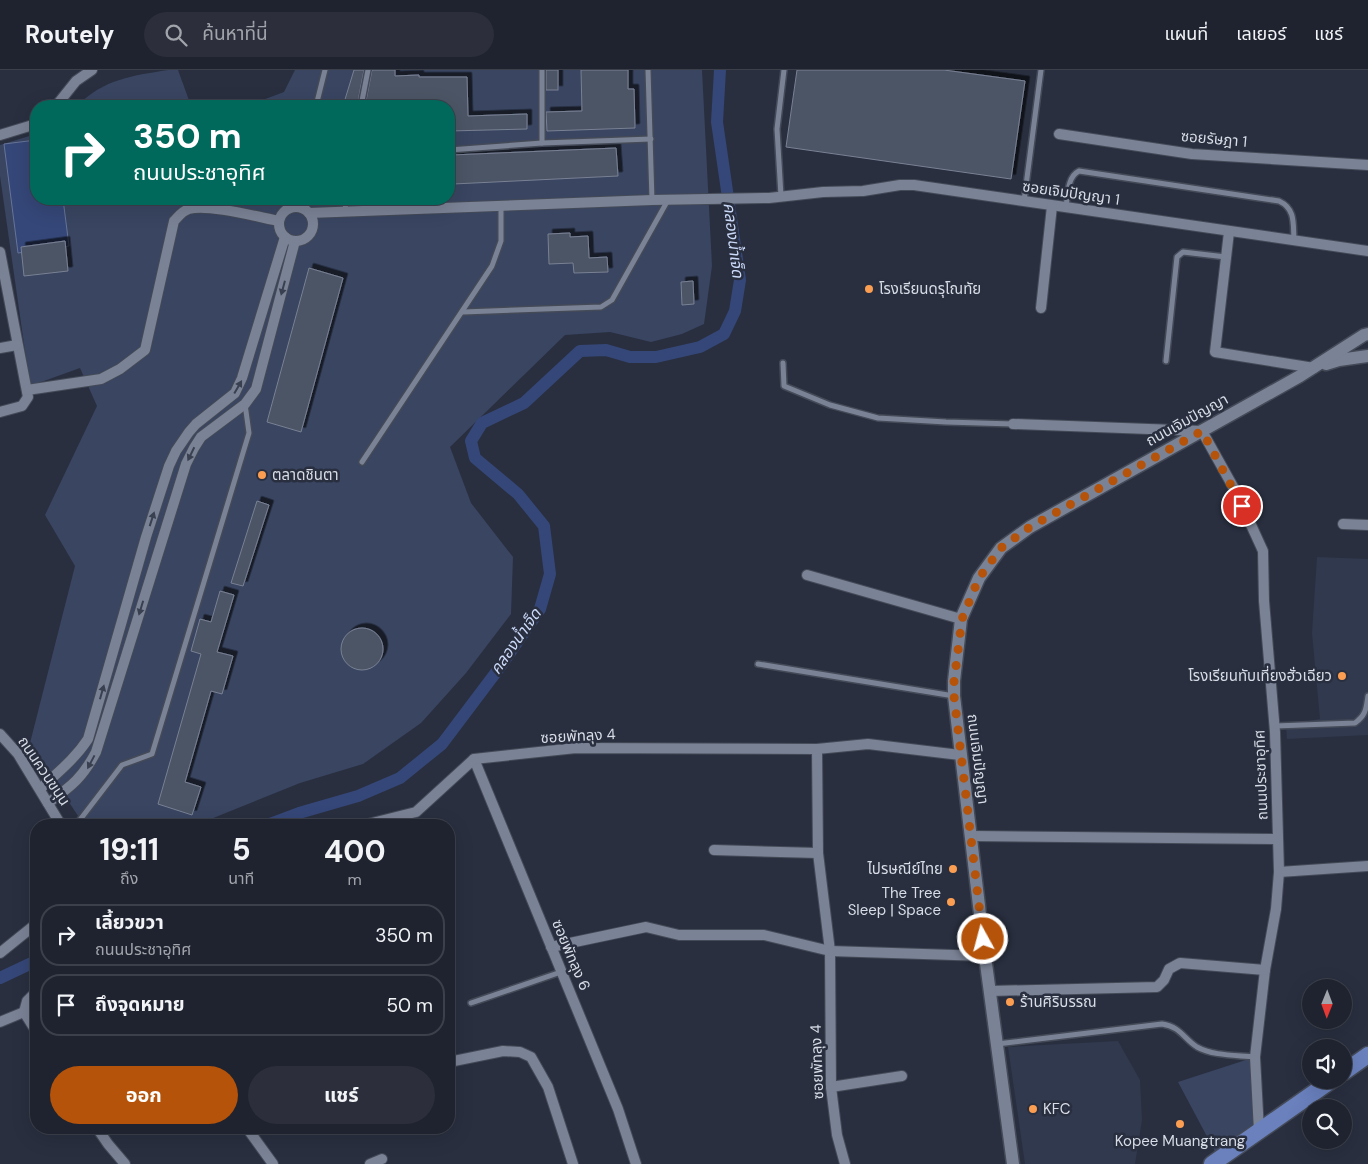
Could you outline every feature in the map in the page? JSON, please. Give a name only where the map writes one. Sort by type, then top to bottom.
[{"type":"main road","points":[[1352,1066],[1368,1055]]},
{"type":"main road","points":[[1212,1164],[1319,1089]]},
{"type":"street","points":[[61,100],[76,81],[92,70]]},
{"type":"street","points":[[0,135],[30,126]]},
{"type":"street","name":"ซอยรัษฎา 1","points":[[1059,134],[1192,154],[1368,165]]},
{"type":"street","name":"ซอยเจิมปัญญา 1","points":[[455,205],[501,206],[769,198],[823,192],[862,191],[900,184],[1368,251]]},
{"type":"street","points":[[292,205],[284,211],[279,221],[280,230],[290,239],[306,237],[312,229],[312,218],[305,209],[298,205]]},
{"type":"street","name":"ซอยเจิมปัญญา 1","points":[[309,213],[426,205]]},
{"type":"street","points":[[1041,308],[1052,206]]},
{"type":"street","points":[[27,390],[101,379],[120,369],[145,350],[174,221],[181,212],[190,209],[215,209],[279,221]]},
{"type":"street","points":[[1229,232],[1215,352],[1314,368],[1339,360],[1368,356]]},
{"type":"street","points":[[48,803],[68,789],[86,770],[99,744],[186,464],[194,448],[201,437],[245,404],[256,389],[290,239]]},
{"type":"street","points":[[40,789],[69,763],[81,750],[88,738],[169,466],[189,432],[235,393],[242,378],[290,239]]},
{"type":"street","points":[[0,252],[28,397],[22,406],[0,412]]},
{"type":"street","points":[[1314,368],[1368,334]]},
{"type":"street","points":[[0,348],[17,345]]},
{"type":"street","name":"ถนนเจิมปัญญา","points":[[1013,1164],[985,956],[954,696],[962,619],[979,578],[1001,548],[1030,527],[1314,368]]},
{"type":"street","points":[[201,420],[210,431]]},
{"type":"street","points":[[1013,424],[1202,431]]},
{"type":"street","name":"ถนนประชาอุทิศ","points":[[1202,431],[1236,492],[1263,551],[1264,601],[1274,726],[1279,872],[1276,909],[1265,970],[1256,1057],[1259,1131]]},
{"type":"street","points":[[1342,524],[1368,525]]},
{"type":"street","points":[[146,538],[162,540]]},
{"type":"street","points":[[807,575],[962,619]]},
{"type":"street","name":"ถนนควนขนุน","points":[[0,734],[18,754],[57,819]]},
{"type":"street","points":[[88,738],[99,744]]},
{"type":"street","name":"ซอยพัทลุง 4","points":[[474,759],[576,748],[817,749],[868,744],[960,755]]},
{"type":"street","name":"ซอยพัทลุง 4","points":[[817,749],[818,854],[830,951],[831,1087],[837,1135],[845,1164]]},
{"type":"street","points":[[388,819],[416,812],[474,759]]},
{"type":"street","name":"ซอยพัทลุง 6","points":[[474,759],[618,1109],[636,1164]]},
{"type":"street","points":[[972,836],[1278,839]]},
{"type":"street","points":[[714,850],[818,854]]},
{"type":"street","points":[[1279,872],[1368,866]]},
{"type":"street","points":[[551,947],[646,927],[679,935],[764,935],[830,951],[985,956]]},
{"type":"street","points":[[0,953],[30,929]]},
{"type":"street","points":[[990,992],[1156,987],[1164,980],[1169,969],[1180,963],[1265,970]]},
{"type":"street","points":[[30,998],[27,1001],[24,1012],[30,1022]]},
{"type":"street","points":[[0,1022],[24,1012]]},
{"type":"street","points":[[455,1061],[503,1051],[520,1052],[531,1057],[548,1087],[573,1164]]},
{"type":"street","points":[[831,1087],[902,1076]]},
{"type":"street","points":[[101,1134],[125,1164]]},
{"type":"street","points":[[251,1134],[273,1164]]},
{"type":"street","points":[[370,1164],[382,1159]]},
{"type":"lane","points":[[318,100],[325,70]]},
{"type":"lane","points":[[363,100],[368,70]]},
{"type":"lane","points":[[542,70],[542,143]]},
{"type":"lane","points":[[648,70],[652,200]]},
{"type":"lane","points":[[781,197],[777,129],[784,70]]},
{"type":"lane","points":[[1024,202],[1040,70]]},
{"type":"lane","points":[[455,150],[542,143],[651,139]]},
{"type":"lane","points":[[1066,208],[1071,179],[1079,171],[1279,201],[1287,204],[1291,210],[1294,241]]},
{"type":"lane","points":[[463,312],[601,307],[612,300],[668,200]]},
{"type":"lane","points":[[345,212],[346,205]]},
{"type":"lane","points":[[362,462],[492,266],[501,240],[501,206]]},
{"type":"lane","points":[[1166,361],[1177,258],[1183,252],[1226,257]]},
{"type":"lane","points":[[783,363],[784,386],[830,405],[878,418],[1013,424]]},
{"type":"lane","points":[[81,819],[122,765],[152,754],[249,433],[245,404]]},
{"type":"lane","points":[[758,664],[954,696]]},
{"type":"lane","points":[[1274,726],[1355,723],[1362,718],[1366,710],[1368,696]]},
{"type":"lane","points":[[471,1003],[562,972]]},
{"type":"lane","points":[[997,1044],[1162,1024],[1180,1030],[1197,1047],[1208,1052],[1256,1057]]},
{"type":"shaded area","points":[[178,70],[189,100],[84,100],[108,84],[142,74]]},
{"type":"shaded area","name":"ตลาดชินตา","points":[[295,70],[702,70],[712,266],[704,324],[682,334],[651,342],[610,332],[565,335],[450,447],[471,503],[513,557],[511,614],[466,673],[421,723],[363,764],[300,783],[211,819],[80,819],[30,743],[75,566],[45,515],[97,406],[80,368],[30,386],[0,176],[0,145],[30,136],[30,205],[455,205],[455,100],[263,100],[284,92]]},
{"type":"shaded area","name":"โรงเรียนทับเที่ยงฮั่วเฉียว","points":[[1317,557],[1368,559],[1368,735],[1287,739],[1286,725],[1320,719],[1312,633]]},
{"type":"shaded area","points":[[1118,1041],[1140,1080],[1142,1120],[1135,1164],[1025,1164],[1008,1047]]},
{"type":"shaded area","points":[[1255,1057],[1259,1131],[1219,1159],[1178,1082]]},
{"type":"water","points":[[30,141],[30,205],[64,205],[69,246],[18,253],[4,144]]},
{"type":"building","points":[[354,70],[364,70],[358,100],[345,100]]},
{"type":"building","points":[[372,70],[395,70],[395,76],[467,77],[468,116],[527,114],[527,129],[455,131],[455,100],[366,100]]},
{"type":"building","points":[[546,70],[558,70],[558,90],[546,90]]},
{"type":"building","points":[[581,70],[628,70],[628,89],[634,89],[635,128],[547,131],[546,112],[582,111]]},
{"type":"building","points":[[797,70],[944,70],[1025,81],[1011,179],[786,147]]},
{"type":"building","points":[[616,148],[618,176],[455,184],[455,155]]},
{"type":"building","points":[[570,233],[570,237],[588,236],[589,258],[607,257],[608,272],[574,273],[573,263],[549,264],[548,234]]},
{"type":"building","points":[[65,241],[68,271],[24,276],[21,247]]},
{"type":"building","points":[[309,268],[343,278],[301,432],[267,422]]},
{"type":"building","points":[[693,281],[694,304],[682,305],[681,282]]},
{"type":"building","points":[[257,501],[269,505],[243,586],[231,583]]},
{"type":"building","points":[[220,591],[234,595],[217,652],[233,656],[222,694],[211,691],[185,782],[201,787],[192,815],[158,804],[201,654],[191,651],[200,619],[211,622]]},
{"type":"building","points":[[366,628],[374,631],[380,637],[383,649],[380,661],[374,667],[358,670],[350,667],[344,661],[341,645],[344,637],[350,631]]},
{"type":"waterway","name":"คลองน้ำเจ็ด","points":[[283,819],[358,796],[400,778],[442,744],[500,667],[540,609],[550,574],[544,526],[518,494],[475,458],[471,441],[482,423],[524,403],[580,351],[606,350],[630,357],[656,357],[700,347],[724,334],[735,311],[740,280],[717,122],[720,70]]},
{"type":"waterway","name":"คลองน้ำเจ็ด","points":[[0,978],[30,964]]},
{"type":"place","name":"โรงเรียนดรุโณทัย","points":[[869,289]]},
{"type":"place","name":"ตลาดชินตา","points":[[262,475]]},
{"type":"place","name":"โรงเรียนทับเที่ยงฮั่วเฉียว","points":[[1342,676]]},
{"type":"place","name":"ไปรษณีย์ไทย","points":[[953,869]]},
{"type":"place","name":"The Tree Sleep | Space","points":[[951,902]]},
{"type":"place","name":"ร้านศิริบรรณ","points":[[1010,1002]]},
{"type":"place","name":"KFC","points":[[1033,1109]]},
{"type":"place","name":"Kopee Muangtrang","points":[[1180,1124]]},
{"type":"route","points":[[983,939],[954,696],[962,619],[979,578],[1001,548],[1030,527],[1202,431],[1242,506]]}]
